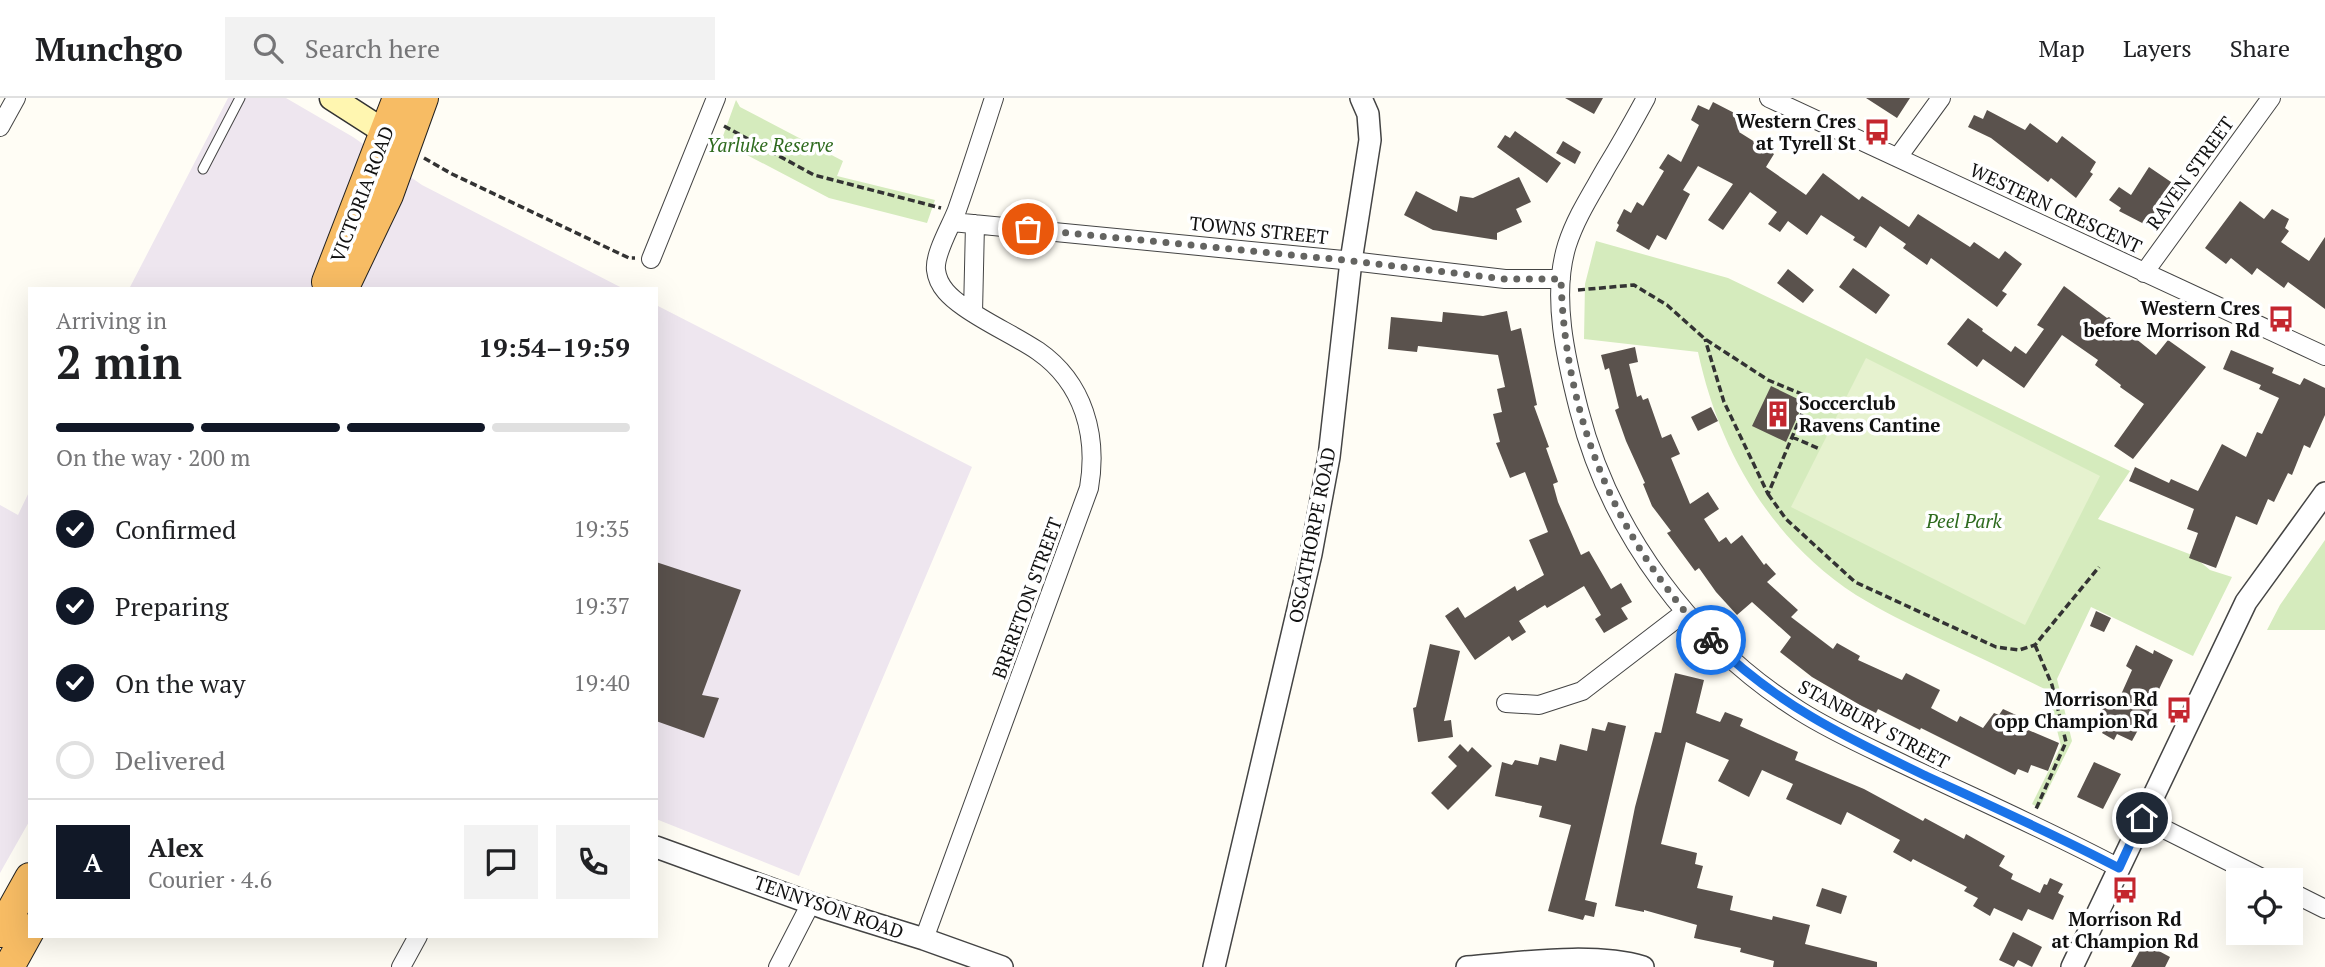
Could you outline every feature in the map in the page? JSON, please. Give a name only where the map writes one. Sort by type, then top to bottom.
[{"type":"highway","name":"VICTORIA ROAD","points":[[345,287],[374,229],[403,142],[398,98]]},
{"type":"highway","name":"VICTORIA ROAD","points":[[325,287],[403,142],[423,98]]},
{"type":"highway","points":[[0,932],[28,882]]},
{"type":"highway","points":[[9,967],[28,933]]},
{"type":"main road","points":[[332,98],[403,142]]},
{"type":"street","points":[[0,127],[16,98]]},
{"type":"street","points":[[651,259],[716,98]]},
{"type":"street","name":"BRERETON STREET","points":[[924,939],[1089,488],[1092,472],[1093,453],[1086,416],[1066,377],[1038,351],[973,313],[944,290],[936,272],[937,261],[994,98]]},
{"type":"street","name":"OSGATHORPE ROAD","points":[[1214,967],[1311,554],[1329,457],[1351,261],[1370,141],[1368,114],[1361,98]]},
{"type":"street","name":"STANBURY STREET","points":[[1646,98],[1577,219],[1566,248],[1561,285],[1564,332],[1576,397],[1598,468],[1625,526],[1685,612],[1756,681],[1801,712],[1846,737],[2119,868]]},
{"type":"street","name":"WESTERN CRESCENT","points":[[1769,98],[2325,356]]},
{"type":"street","points":[[1898,157],[1941,98]]},
{"type":"street","name":"RAVEN STREET","points":[[2144,273],[2271,98]]},
{"type":"street","name":"TOWNS STREET","points":[[954,217],[975,224],[1351,261],[1561,285]]},
{"type":"street","points":[[973,313],[975,224]]},
{"type":"street","points":[[2072,967],[2246,602],[2325,493]]},
{"type":"street","points":[[1506,702],[1539,705],[1582,691],[1685,612]]},
{"type":"street","points":[[2142,818],[2242,868]]},
{"type":"street","name":"TENNYSON ROAD","points":[[658,848],[811,903],[1002,967]]},
{"type":"street","points":[[2303,898],[2325,909]]},
{"type":"street","points":[[778,967],[811,903]]},
{"type":"street","points":[[401,967],[417,938]]},
{"type":"street","points":[[1481,967],[1591,960],[1643,967]]},
{"type":"lane","points":[[203,169],[240,98]]},
{"type":"path","points":[[709,118],[803,170],[954,217]]},
{"type":"path","points":[[403,142],[452,174],[629,258],[651,259]]},
{"type":"path","points":[[1561,285],[1634,285],[1667,305],[1705,339],[1768,380],[1809,397],[1768,494]]},
{"type":"path","points":[[1705,339],[1724,402],[1768,494],[1786,519],[1855,582],[1996,647],[2019,650],[2035,645],[2099,567]]},
{"type":"path","points":[[1792,438],[1820,449]]},
{"type":"path","points":[[2029,825],[2067,742],[2052,685],[2035,645]]},
{"type":"shaded area","points":[[228,98],[286,98],[353,137],[422,185],[620,287],[130,287]]},
{"type":"shaded area","points":[[658,306],[972,467],[799,876],[658,820]]},
{"type":"shaded area","points":[[28,494],[28,824],[0,873],[0,505],[18,515]]},
{"type":"green space","name":"Yarluke Reserve","points":[[736,100],[740,107],[843,161],[837,176],[935,200],[927,223],[829,198],[726,144],[719,147]]},
{"type":"green space","name":"Peel Park","points":[[1596,241],[1728,278],[2130,471],[2098,519],[2192,555],[2210,570],[2232,577],[2193,656],[2091,607],[2057,679],[2072,741],[2039,808],[2032,804],[2061,746],[2047,690],[1866,601],[1825,573],[1798,547],[1753,489],[1735,457],[1719,423],[1698,352],[1584,339],[1585,284]]},
{"type":"green space","points":[[1866,358],[2100,476],[2025,625],[1791,507]]},
{"type":"green space","points":[[2325,540],[2325,630],[2267,630],[2280,605]]},
{"type":"building","points":[[1565,98],[1603,98],[1594,114]]},
{"type":"building","points":[[1866,98],[1910,98],[1897,118]]},
{"type":"building","points":[[1713,102],[1746,119],[1739,132],[1774,154],[1766,167],[1806,195],[1823,173],[1859,200],[1862,196],[1909,227],[1918,214],[1970,247],[1974,242],[1999,259],[2005,251],[2022,264],[2002,291],[2007,294],[1997,307],[1931,258],[1927,265],[1903,248],[1906,244],[1880,226],[1866,248],[1853,240],[1855,237],[1821,215],[1807,235],[1788,221],[1780,232],[1768,224],[1777,212],[1750,192],[1723,230],[1708,220],[1733,184],[1698,166],[1683,190],[1690,194],[1666,240],[1657,235],[1649,250],[1616,231],[1624,209],[1631,213],[1637,202],[1643,206],[1664,171],[1659,168],[1668,154],[1681,162],[1699,125],[1691,120],[1698,105],[1709,110]]},
{"type":"building","points":[[1987,110],[2025,130],[2030,123],[2057,143],[2062,136],[2096,162],[2090,172],[2093,174],[2076,198],[2051,178],[2048,182],[1991,138],[1968,127],[1974,115],[1983,119]]},
{"type":"building","points":[[1515,131],[1561,163],[1547,183],[1497,147],[1505,135],[1510,138]]},
{"type":"building","points":[[1563,141],[1581,152],[1575,164],[1556,153]]},
{"type":"building","points":[[2149,167],[2174,184],[2146,225],[2119,211],[2121,208],[2109,200],[2119,187],[2131,195]]},
{"type":"building","points":[[1519,177],[1531,202],[1516,209],[1522,222],[1497,233],[1497,240],[1433,230],[1404,215],[1416,191],[1457,212],[1460,196],[1473,198]]},
{"type":"building","points":[[2240,201],[2264,219],[2272,209],[2289,219],[2285,228],[2289,231],[2281,242],[2309,261],[2325,237],[2325,309],[2288,282],[2284,288],[2257,268],[2252,275],[2231,258],[2226,264],[2205,248]]},
{"type":"building","points":[[1853,268],[1890,295],[1876,314],[1839,287]]},
{"type":"building","points":[[1788,269],[1814,290],[1803,303],[1777,283]]},
{"type":"building","points":[[2064,286],[2109,317],[2156,355],[2168,340],[2206,367],[2133,459],[2114,446],[2144,404],[2095,365],[2098,360],[2062,335],[2024,388],[1983,359],[1977,367],[1947,344],[1968,318],[2011,352],[2015,346],[2026,354],[2044,329],[2037,325]]},
{"type":"building","points":[[1507,311],[1511,331],[1521,328],[1537,405],[1534,406],[1558,482],[1553,484],[1558,502],[1581,555],[1589,551],[1611,589],[1621,583],[1632,602],[1621,608],[1628,619],[1604,633],[1595,619],[1601,615],[1584,586],[1519,621],[1526,632],[1512,641],[1509,636],[1475,660],[1445,616],[1458,607],[1465,618],[1515,586],[1517,591],[1544,575],[1529,540],[1548,532],[1525,472],[1510,478],[1496,443],[1500,442],[1493,414],[1502,412],[1497,389],[1505,387],[1498,355],[1418,346],[1417,352],[1388,349],[1391,317],[1442,322],[1443,312],[1483,316]]},
{"type":"building","points":[[1635,347],[1638,362],[1629,364],[1637,397],[1641,395],[1643,400],[1648,398],[1662,438],[1671,434],[1680,454],[1671,458],[1690,504],[1708,492],[1719,509],[1704,519],[1719,542],[1726,537],[1731,544],[1742,535],[1764,565],[1766,563],[1776,574],[1767,582],[1798,610],[1791,617],[1833,649],[1837,643],[1860,656],[1858,660],[1902,680],[1906,673],[1940,690],[1931,708],[1957,722],[1960,716],[1983,728],[1994,713],[1999,715],[2003,709],[2016,715],[2014,724],[2059,743],[2048,771],[2031,765],[2028,773],[2018,769],[2015,775],[1921,728],[1920,730],[1878,709],[1876,713],[1860,705],[1812,677],[1780,652],[1791,637],[1752,602],[1737,615],[1699,568],[1695,571],[1667,533],[1671,531],[1652,506],[1626,441],[1615,410],[1619,408],[1609,368],[1605,370],[1601,355]]},
{"type":"building","points":[[2231,350],[2274,368],[2272,373],[2300,385],[2304,378],[2325,388],[2325,415],[2310,448],[2304,445],[2292,475],[2288,473],[2274,502],[2268,499],[2257,525],[2236,516],[2216,568],[2189,558],[2198,533],[2187,529],[2194,509],[2129,481],[2135,467],[2169,483],[2171,479],[2198,491],[2222,444],[2246,457],[2257,432],[2262,434],[2279,398],[2259,389],[2261,385],[2223,369]]},
{"type":"building","name":"Soccerclub Ravens Cantine","points":[[1771,386],[1804,402],[1786,442],[1752,426]]},
{"type":"building","points":[[1711,407],[1718,421],[1698,431],[1691,417]]},
{"type":"building","points":[[658,563],[741,590],[702,695],[719,698],[704,738],[658,722]]},
{"type":"building","points":[[2096,611],[2111,618],[2104,632],[2090,626]]},
{"type":"building","points":[[1430,644],[1460,651],[1444,721],[1451,720],[1453,737],[1418,742],[1413,708],[1416,707]]},
{"type":"building","points":[[2136,645],[2153,654],[2154,650],[2173,660],[2151,706],[2154,707],[2148,719],[2145,717],[2132,741],[2117,734],[2114,740],[2102,733],[2105,728],[2095,723],[2106,703],[2115,708],[2132,670],[2126,666]]},
{"type":"building","points":[[1675,673],[1704,680],[1696,713],[1720,722],[1725,712],[1743,719],[1740,726],[1798,752],[1795,760],[1864,789],[1923,821],[1925,818],[1964,839],[1966,834],[2005,856],[1999,866],[2013,874],[2011,879],[2040,893],[2050,878],[2063,884],[2058,893],[2064,896],[2053,920],[2028,909],[2022,921],[1994,908],[1990,916],[1973,906],[1978,898],[1964,891],[1967,887],[1913,859],[1911,862],[1893,852],[1900,840],[1847,812],[1841,825],[1786,799],[1793,784],[1762,770],[1749,797],[1718,781],[1729,760],[1686,742],[1661,844],[1697,853],[1695,864],[1703,866],[1697,888],[1733,896],[1730,910],[1810,925],[1805,944],[1877,962],[1877,967],[1773,967],[1774,961],[1740,952],[1741,948],[1694,938],[1697,925],[1644,910],[1615,906],[1635,807],[1655,732],[1661,733]]},
{"type":"building","points":[[1608,722],[1626,726],[1585,900],[1597,903],[1594,917],[1585,915],[1583,920],[1548,911],[1571,825],[1539,817],[1542,806],[1495,796],[1502,762],[1512,765],[1515,760],[1538,765],[1540,757],[1556,761],[1560,744],[1587,751],[1592,728],[1605,731]]},
{"type":"building","points":[[1460,744],[1468,752],[1472,747],[1492,766],[1448,810],[1431,793],[1457,766],[1448,757]]},
{"type":"building","points":[[2094,762],[2121,774],[2103,809],[2077,797]]},
{"type":"building","points":[[1822,888],[1847,896],[1841,914],[1816,906]]},
{"type":"building","points":[[2013,932],[2042,947],[2032,967],[2018,960],[2014,967],[1999,960]]},
{"type":"building","points":[[2144,943],[2170,957],[2165,967],[2131,967]]},
{"type":"way so far","points":[[1028,229],[1505,279],[1561,279],[1569,363],[1582,424],[1598,468],[1625,526],[1643,555],[1685,612],[1711,640]]},
{"type":"place","name":"Western Cres at Tyrell St","points":[[1877,132]]},
{"type":"place","name":"Western Cres before Morrison Rd","points":[[2281,319]]},
{"type":"place","name":"Soccerclub Ravens Cantine","points":[[1778,414]]},
{"type":"place","name":"Morrison Rd opp Champion Rd","points":[[2179,710]]},
{"type":"place","name":"Morrison Rd at Champion Rd","points":[[2125,890]]},
{"type":"route","points":[[1711,640],[1756,681],[1801,712],[1846,737],[2119,868],[2142,818]]}]
